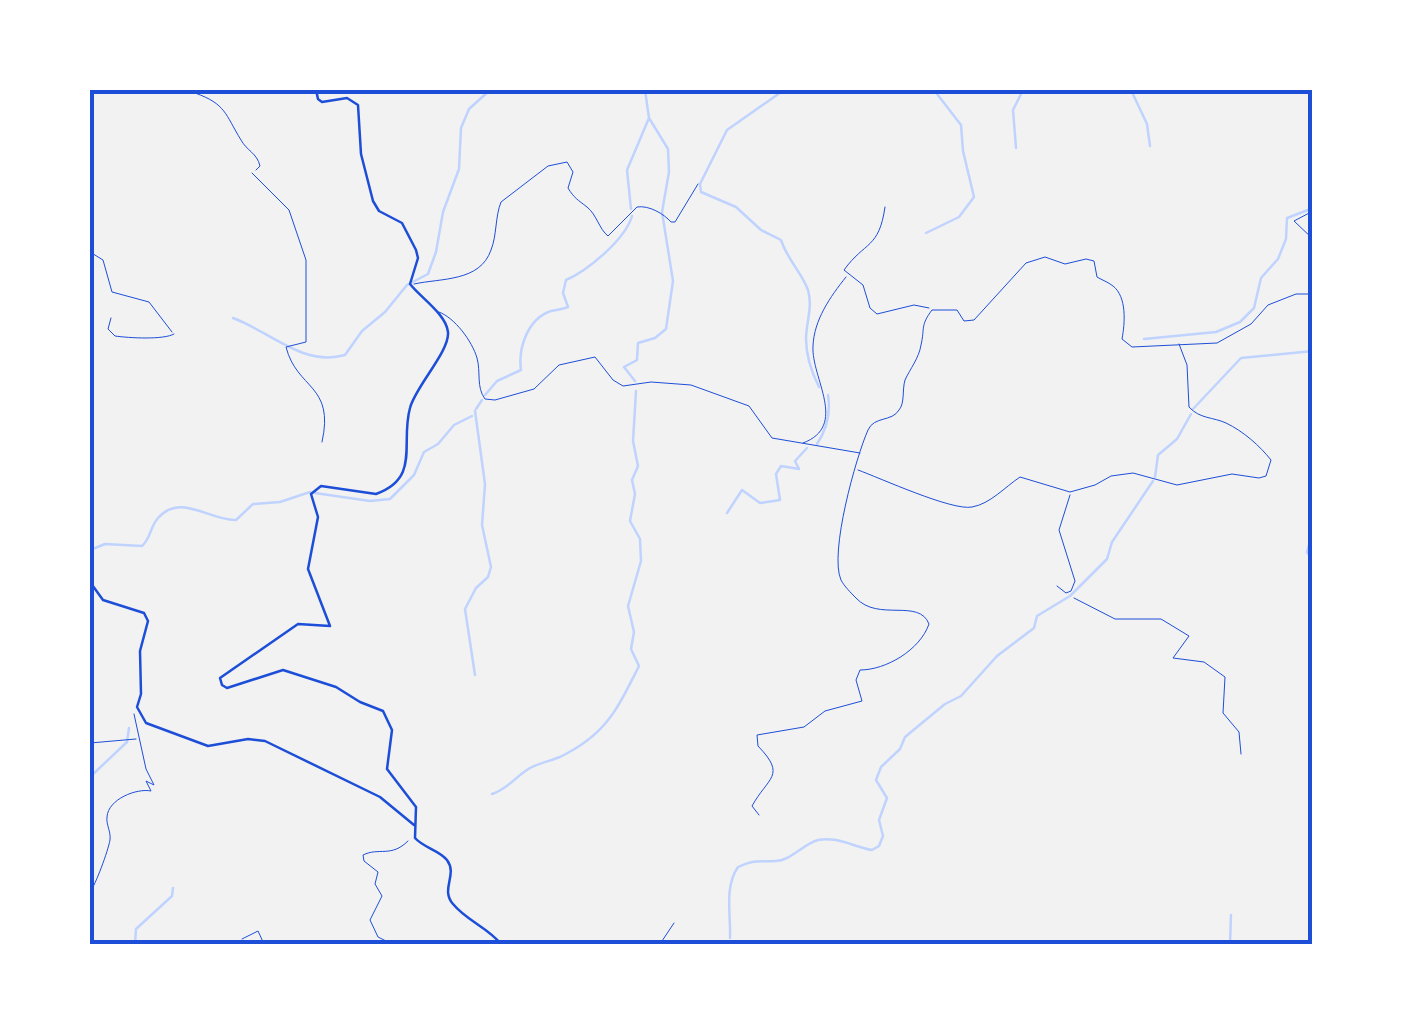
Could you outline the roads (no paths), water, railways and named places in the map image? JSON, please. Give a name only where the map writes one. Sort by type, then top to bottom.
[{"type":"street","points":[[316,90],[322,102],[347,98],[358,105],[361,154],[373,201],[379,211],[402,223],[416,250],[418,258],[411,283]]},
{"type":"street","points":[[411,283],[468,275],[478,270],[492,248],[501,202],[548,166],[567,162],[572,172],[570,192],[590,209],[603,234],[608,236],[637,207],[675,222],[698,184]]},
{"type":"street","points":[[252,173],[289,210],[306,260],[306,342],[286,346],[290,359],[322,399],[326,424],[322,442]]},
{"type":"street","points":[[885,207],[873,244],[856,255],[844,270],[864,285],[873,312],[914,305],[956,310],[964,321],[974,320],[1026,263],[1045,257],[1064,264],[1094,261],[1096,277],[1116,288],[1124,314],[1122,338],[1127,346],[1217,343],[1243,330],[1268,305],[1296,294],[1313,294]]},
{"type":"street","points":[[1313,211],[1294,221],[1313,238]]},
{"type":"street","points":[[90,252],[103,260],[112,292],[149,302],[174,334]]},
{"type":"street","points":[[800,444],[814,438],[826,418],[826,400],[813,361],[814,330],[848,274]]},
{"type":"street","points":[[411,283],[448,330],[447,341],[411,404],[403,476],[376,494],[318,486],[311,494],[318,518],[308,569],[330,626],[298,624],[220,678],[227,688],[283,670],[336,687],[383,711],[392,730],[387,769],[413,800],[417,814],[414,835],[420,844],[446,858],[451,870],[446,890],[450,901],[501,944]]},
{"type":"street","points":[[758,814],[752,806],[772,776],[773,766],[771,758],[758,746],[757,735],[804,727],[825,711],[858,704],[862,701],[856,680],[860,670],[878,669],[893,662],[930,624],[916,610],[874,610],[863,605],[840,579],[844,502],[855,468],[871,425],[892,416],[901,407],[904,384],[920,349],[922,322],[932,310]]},
{"type":"street","points":[[436,312],[448,316],[477,356],[480,394],[485,399],[534,389],[559,365],[596,357],[623,386],[650,382],[691,385],[749,406],[772,438],[860,454]]},
{"type":"street","points":[[111,318],[108,329],[116,336],[136,334],[164,340],[180,335]]},
{"type":"street","points":[[855,468],[959,508],[986,502],[1020,477],[1070,492],[1096,486],[1111,476],[1133,474],[1177,485],[1232,474],[1266,476],[1271,460],[1262,448],[1230,425],[1200,416],[1189,408],[1187,365],[1179,344]]},
{"type":"street","points":[[1057,586],[1066,593],[1072,592],[1075,581],[1060,530],[1070,492]]},
{"type":"street","points":[[90,582],[104,600],[138,610],[148,621],[140,651],[142,694],[137,707],[146,723],[208,746],[248,739],[265,742],[380,796],[414,825]]},
{"type":"waterway","points":[[233,318],[301,352],[315,356],[345,355],[362,331],[385,312],[407,285],[428,274],[443,212],[459,169],[461,128],[469,109],[489,91],[497,90]]},
{"type":"waterway","points":[[631,209],[627,170],[649,118],[645,90]]},
{"type":"waterway","points":[[784,90],[727,130],[700,184],[701,192],[736,207],[761,230],[781,240],[808,290],[806,345],[819,387]]},
{"type":"waterway","points":[[926,233],[959,217],[974,197],[961,125],[934,90]]},
{"type":"waterway","points":[[1016,148],[1013,110],[1023,90]]},
{"type":"waterway","points":[[1131,90],[1147,124],[1150,146]]},
{"type":"waterway","points":[[635,381],[624,367],[637,360],[638,343],[655,338],[666,329],[673,281],[662,212],[669,172],[668,149],[649,118]]},
{"type":"waterway","points":[[1144,339],[1216,332],[1240,322],[1254,308],[1261,278],[1278,259],[1286,239],[1287,218],[1313,204]]},
{"type":"waterway","points":[[485,395],[497,381],[521,370],[521,353],[530,328],[543,315],[568,307],[563,293],[566,280],[604,254],[622,235],[632,216]]},
{"type":"waterway","points":[[1193,409],[1241,358],[1313,351]]},
{"type":"waterway","points":[[492,794],[530,768],[560,757],[589,739],[617,708],[639,666],[631,649],[634,632],[628,606],[641,561],[640,539],[630,521],[635,494],[632,480],[638,466],[633,441],[636,391]]},
{"type":"waterway","points":[[817,444],[827,421],[828,395]]},
{"type":"waterway","points":[[476,409],[482,400]]},
{"type":"waterway","points":[[475,411],[485,484],[482,525],[491,567],[465,609],[475,675]]},
{"type":"waterway","points":[[1155,477],[1158,455],[1177,439],[1191,414]]},
{"type":"waterway","points":[[315,493],[370,501],[390,499],[414,475],[424,452],[438,444],[454,425],[472,416]]},
{"type":"waterway","points":[[727,513],[742,490],[760,503],[780,500],[776,474],[781,466],[799,469],[795,461],[807,448]]},
{"type":"waterway","points":[[730,938],[730,892],[738,867],[781,860],[818,840],[872,850],[879,846],[883,836],[879,820],[887,798],[876,780],[881,767],[900,749],[905,737],[961,696],[997,656],[1034,628],[1037,616],[1070,596],[1107,559],[1112,542],[1153,481]]},
{"type":"waterway","points":[[90,550],[105,544],[142,546],[158,518],[176,507],[236,520],[253,504],[280,502],[310,492]]},
{"type":"waterway","points":[[1313,531],[1307,552],[1313,561]]},
{"type":"waterway","points":[[90,777],[127,742],[129,728]]},
{"type":"waterway","points":[[135,944],[136,929],[172,896],[173,888]]},
{"type":"waterway","points":[[1230,944],[1231,915]]}]
